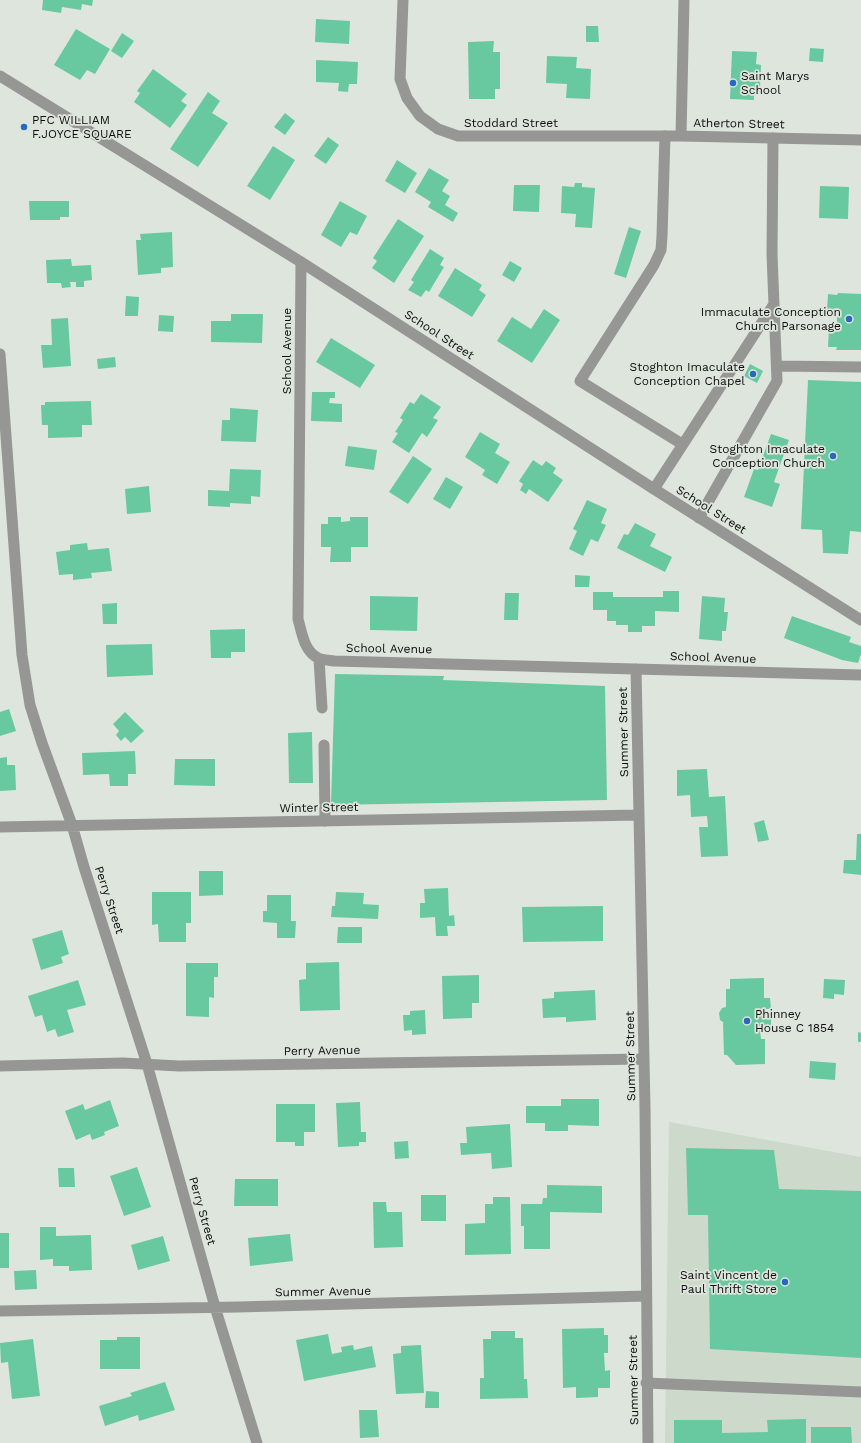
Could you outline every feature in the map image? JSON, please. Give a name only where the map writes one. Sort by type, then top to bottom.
[{"type":"street","name":"Stoddard Street","points":[[402,0],[400,79],[407,98],[420,116],[438,129],[458,136],[681,136]]},
{"type":"street","name":"Atherton Street","points":[[684,0],[681,136],[861,140]]},
{"type":"street","name":"School Street","points":[[0,76],[301,262],[861,620]]},
{"type":"street","points":[[665,136],[661,250],[654,265],[580,381],[682,444]]},
{"type":"street","points":[[700,518],[777,381],[772,210],[773,138]]},
{"type":"street","name":"School Avenue","points":[[301,262],[298,620],[303,639],[310,653],[319,659],[334,661],[861,675]]},
{"type":"street","points":[[654,489],[774,304]]},
{"type":"street","name":"Perry Street","points":[[0,354],[22,655],[30,706],[72,825],[147,1064],[215,1307],[257,1443]]},
{"type":"street","points":[[777,366],[861,367]]},
{"type":"street","points":[[319,659],[322,708]]},
{"type":"street","name":"Summer Street","points":[[636,669],[644,1059],[646,1383],[648,1443]]},
{"type":"street","points":[[324,745],[325,821]]},
{"type":"street","name":"Winter Street","points":[[0,827],[639,815]]},
{"type":"street","name":"Perry Avenue","points":[[0,1066],[147,1064],[179,1066],[644,1059]]},
{"type":"street","name":"Summer Avenue","points":[[0,1311],[646,1296]]},
{"type":"street","points":[[646,1383],[861,1392]]},
{"type":"shaded area","points":[[669,1122],[861,1157],[861,1443],[665,1443]]},
{"type":"building","points":[[43,0],[93,0],[92,6],[82,4],[81,10],[62,7],[61,13],[42,10]]},
{"type":"building","points":[[316,19],[350,21],[349,44],[315,42]]},
{"type":"building","points":[[586,26],[598,26],[599,42],[586,42]]},
{"type":"building","points":[[76,29],[110,49],[95,74],[87,70],[80,80],[54,65]]},
{"type":"building","points":[[122,33],[134,41],[122,58],[111,51]]},
{"type":"building","points":[[494,41],[493,52],[500,52],[500,89],[495,89],[495,99],[469,99],[468,42]]},
{"type":"building","points":[[810,48],[824,49],[823,62],[809,61]]},
{"type":"building","points":[[732,51],[757,52],[756,64],[761,65],[760,88],[754,87],[754,100],[730,99]]},
{"type":"building","points":[[547,56],[577,57],[576,68],[591,69],[590,99],[566,98],[567,84],[546,83]]},
{"type":"building","points":[[316,60],[358,62],[357,84],[349,84],[348,92],[338,91],[339,83],[316,82]]},
{"type":"building","points":[[153,69],[187,94],[181,101],[187,105],[170,128],[134,102],[140,93],[137,91]]},
{"type":"building","points":[[208,92],[220,101],[212,113],[228,123],[198,167],[170,149]]},
{"type":"building","points":[[285,113],[295,121],[285,135],[274,127]]},
{"type":"building","points":[[328,137],[339,145],[326,164],[314,156]]},
{"type":"building","points":[[273,146],[295,160],[270,200],[247,186]]},
{"type":"building","points":[[397,160],[417,173],[405,193],[385,181]]},
{"type":"building","points":[[429,168],[449,180],[442,191],[450,196],[445,205],[458,213],[453,222],[428,207],[431,202],[415,192]]},
{"type":"building","points":[[575,183],[582,183],[582,187],[595,188],[592,228],[575,227],[576,214],[561,213],[562,186],[574,187]]},
{"type":"building","points":[[514,185],[540,185],[539,212],[513,211]]},
{"type":"building","points":[[820,186],[849,187],[848,219],[819,218]]},
{"type":"building","points":[[29,201],[69,201],[69,217],[60,217],[60,220],[30,220]]},
{"type":"building","points":[[340,201],[367,216],[357,235],[350,232],[341,247],[321,235]]},
{"type":"building","points":[[398,219],[424,236],[394,283],[372,268],[377,261],[373,258]]},
{"type":"building","points":[[629,227],[641,231],[626,278],[614,274]]},
{"type":"building","points":[[172,232],[173,267],[161,268],[161,273],[138,275],[136,240],[141,240],[140,234]]},
{"type":"building","points":[[430,249],[444,258],[440,265],[444,267],[429,292],[426,290],[421,297],[408,290],[414,282],[411,280]]},
{"type":"building","points":[[71,259],[72,266],[91,265],[92,280],[84,281],[84,287],[76,287],[76,282],[70,282],[71,287],[62,288],[61,283],[47,283],[46,260]]},
{"type":"building","points":[[510,261],[522,268],[514,282],[502,275]]},
{"type":"building","points":[[455,268],[482,285],[479,290],[486,295],[472,317],[438,296]]},
{"type":"building","name":"Immaculate Conception Church Parsonage","points":[[838,293],[861,294],[861,350],[836,350],[837,347],[828,347],[829,328],[837,328],[837,310],[827,310],[828,294],[837,295]]},
{"type":"building","points":[[126,296],[139,297],[138,316],[125,316]]},
{"type":"building","points":[[544,309],[560,320],[532,363],[497,341],[512,317],[531,329]]},
{"type":"building","points":[[231,314],[263,314],[262,343],[211,342],[211,321],[231,321]]},
{"type":"building","points":[[159,315],[174,316],[173,332],[158,331]]},
{"type":"building","points":[[68,318],[71,366],[43,368],[41,345],[52,345],[51,319]]},
{"type":"building","points":[[331,338],[375,365],[360,388],[316,362]]},
{"type":"building","points":[[115,357],[116,367],[98,369],[97,359]]},
{"type":"building","name":"Stoghton Imaculate Conception Chapel","points":[[750,364],[763,371],[757,383],[744,376]]},
{"type":"building","name":"Stoghton Imaculate Conception Church","points":[[808,380],[861,382],[861,532],[850,531],[848,554],[823,553],[822,530],[801,529]]},
{"type":"building","points":[[312,392],[335,392],[335,398],[330,398],[329,403],[342,404],[342,422],[311,421]]},
{"type":"building","points":[[421,394],[441,407],[433,418],[438,420],[427,437],[422,433],[409,453],[392,442],[398,433],[395,432],[403,420],[400,418],[410,402],[414,404]]},
{"type":"building","points":[[91,401],[92,425],[82,425],[82,437],[48,438],[48,425],[42,425],[41,405],[45,405],[45,402]]},
{"type":"building","points":[[230,408],[258,410],[256,442],[221,441],[222,420],[230,420]]},
{"type":"building","points":[[480,432],[500,444],[495,453],[510,462],[497,484],[482,475],[485,470],[465,457]]},
{"type":"building","points":[[771,434],[789,440],[774,482],[780,484],[772,507],[744,497],[754,469],[758,470]]},
{"type":"building","points":[[348,446],[377,450],[374,470],[345,466]]},
{"type":"building","points":[[413,456],[432,469],[408,504],[389,492]]},
{"type":"building","points":[[533,460],[542,466],[546,461],[556,468],[553,473],[563,480],[548,502],[529,489],[526,494],[520,490],[523,484],[519,481]]},
{"type":"building","points":[[230,469],[261,470],[260,497],[251,496],[251,504],[230,503],[230,507],[208,506],[208,490],[229,491]]},
{"type":"building","points":[[446,477],[463,487],[450,509],[433,499]]},
{"type":"building","points":[[149,486],[151,512],[127,514],[125,489]]},
{"type":"building","points":[[587,500],[607,509],[601,523],[606,525],[598,542],[591,539],[583,556],[569,549],[577,531],[573,529]]},
{"type":"building","points":[[328,517],[341,517],[341,522],[350,521],[350,517],[368,517],[368,547],[351,547],[351,562],[330,562],[331,547],[321,547],[321,524],[328,524]]},
{"type":"building","points":[[635,523],[656,534],[650,546],[672,557],[665,572],[617,548],[624,534],[628,535]]},
{"type":"building","points":[[87,543],[88,550],[109,548],[112,571],[91,573],[92,578],[73,580],[73,574],[59,575],[56,552],[70,550],[70,545]]},
{"type":"building","points":[[575,575],[590,576],[589,587],[575,587]]},
{"type":"building","points":[[663,591],[679,591],[679,612],[655,611],[655,626],[642,626],[642,632],[628,632],[628,625],[616,625],[616,621],[607,621],[607,610],[593,610],[593,592],[613,592],[613,597],[663,597]]},
{"type":"building","points":[[505,593],[519,593],[518,620],[504,620]]},
{"type":"building","points":[[370,596],[418,597],[417,631],[370,630]]},
{"type":"building","points":[[702,596],[725,598],[724,612],[728,612],[726,631],[722,631],[722,641],[699,639]]},
{"type":"building","points":[[117,603],[117,624],[103,624],[102,604]]},
{"type":"building","points":[[792,616],[851,637],[849,642],[861,646],[861,654],[858,663],[842,660],[784,638]]},
{"type":"building","points":[[245,629],[245,652],[231,652],[231,658],[211,658],[210,630]]},
{"type":"building","points":[[152,644],[153,675],[107,677],[106,645]]},
{"type":"building","points":[[335,674],[444,676],[443,680],[605,686],[607,800],[331,805]]},
{"type":"building","points":[[9,709],[16,731],[0,736],[0,712]]},
{"type":"building","points":[[125,712],[144,731],[131,743],[125,737],[121,741],[116,735],[119,731],[113,724]]},
{"type":"building","points":[[312,732],[313,783],[289,783],[288,733]]},
{"type":"building","points":[[135,751],[136,774],[128,774],[128,786],[110,786],[109,774],[83,775],[82,753]]},
{"type":"building","points":[[7,757],[7,765],[15,765],[16,790],[0,791],[0,758]]},
{"type":"building","points":[[175,759],[215,759],[215,786],[174,785]]},
{"type":"building","points":[[707,769],[709,797],[725,796],[728,856],[701,857],[699,827],[708,827],[707,816],[691,817],[690,795],[677,796],[677,770]]},
{"type":"building","points":[[764,820],[769,840],[758,842],[754,823]]},
{"type":"building","points":[[857,834],[861,834],[861,875],[843,873],[844,860],[856,860]]},
{"type":"building","points":[[199,871],[223,871],[223,895],[199,896]]},
{"type":"building","points":[[448,888],[449,916],[454,915],[455,926],[447,926],[448,936],[436,936],[435,917],[420,918],[420,903],[425,903],[424,889]]},
{"type":"building","points":[[152,892],[191,892],[191,923],[186,923],[186,942],[159,942],[158,924],[152,925]]},
{"type":"building","points":[[336,892],[364,893],[363,904],[379,905],[378,919],[331,917],[332,906],[335,906]]},
{"type":"building","points":[[267,895],[291,895],[291,921],[296,921],[295,938],[277,938],[277,923],[263,922],[263,911],[267,911]]},
{"type":"building","points":[[603,906],[603,941],[523,942],[522,907]]},
{"type":"building","points":[[338,927],[362,927],[362,943],[337,943]]},
{"type":"building","points":[[62,930],[69,954],[61,957],[63,963],[41,970],[32,939]]},
{"type":"building","points":[[339,962],[340,1010],[300,1011],[299,980],[306,979],[306,963]]},
{"type":"building","points":[[186,963],[218,963],[218,977],[214,977],[214,998],[209,997],[209,1017],[186,1016]]},
{"type":"building","points":[[479,975],[479,1003],[472,1003],[472,1018],[443,1019],[442,976]]},
{"type":"building","name":"Phinney House C 1854","points":[[764,978],[764,998],[770,998],[771,1009],[764,1009],[764,1015],[771,1015],[771,1025],[764,1025],[765,1031],[760,1031],[761,1039],[765,1039],[765,1064],[736,1065],[727,1055],[724,1055],[724,1023],[720,1020],[719,1013],[722,1008],[726,1007],[726,989],[730,989],[730,979]]},
{"type":"building","points":[[824,979],[845,980],[844,995],[834,994],[834,999],[823,998]]},
{"type":"building","points":[[78,980],[86,1005],[67,1010],[74,1032],[58,1037],[55,1029],[47,1032],[42,1015],[35,1017],[28,996]]},
{"type":"building","points":[[595,990],[596,1020],[566,1022],[566,1017],[543,1018],[542,999],[554,998],[554,992]]},
{"type":"building","points":[[425,1010],[426,1034],[412,1035],[412,1030],[404,1031],[403,1015],[410,1015],[410,1011]]},
{"type":"building","points":[[858,1032],[861,1033],[861,1042],[858,1042]]},
{"type":"building","points":[[810,1061],[836,1063],[835,1080],[809,1078]]},
{"type":"building","points":[[561,1099],[599,1099],[599,1126],[568,1125],[568,1131],[545,1131],[545,1123],[526,1123],[526,1106],[561,1106]]},
{"type":"building","points":[[110,1100],[119,1126],[104,1132],[105,1135],[92,1140],[90,1134],[76,1140],[65,1111],[83,1104],[85,1110]]},
{"type":"building","points":[[360,1102],[361,1132],[366,1132],[366,1142],[359,1142],[359,1146],[338,1147],[336,1103]]},
{"type":"building","points":[[276,1104],[315,1104],[315,1132],[304,1132],[304,1146],[295,1146],[295,1142],[276,1142]]},
{"type":"building","points":[[510,1124],[512,1167],[492,1169],[491,1153],[461,1155],[460,1143],[467,1143],[466,1127]]},
{"type":"building","points":[[408,1141],[409,1158],[395,1159],[394,1142]]},
{"type":"building","name":"Saint Vincent de Paul Thrift Store","points":[[686,1148],[774,1150],[779,1189],[861,1191],[861,1358],[710,1349],[708,1215],[688,1215]]},
{"type":"building","points":[[137,1167],[151,1207],[124,1216],[110,1176]]},
{"type":"building","points":[[58,1168],[74,1168],[75,1187],[59,1187]]},
{"type":"building","points":[[235,1179],[278,1179],[278,1206],[234,1206]]},
{"type":"building","points":[[547,1185],[602,1186],[602,1213],[550,1212],[550,1249],[524,1249],[524,1226],[521,1226],[521,1204],[542,1204],[543,1198],[547,1198]]},
{"type":"building","points":[[421,1195],[446,1195],[446,1221],[421,1221]]},
{"type":"building","points":[[493,1197],[510,1197],[511,1254],[465,1255],[465,1224],[485,1223],[485,1204],[493,1204]]},
{"type":"building","points":[[373,1202],[386,1202],[387,1212],[402,1212],[403,1247],[374,1248]]},
{"type":"building","points":[[40,1227],[56,1227],[56,1236],[91,1235],[92,1270],[69,1271],[69,1266],[53,1266],[53,1259],[40,1260]]},
{"type":"building","points":[[0,1233],[9,1233],[9,1268],[0,1268]]},
{"type":"building","points":[[290,1234],[293,1261],[250,1266],[248,1238]]},
{"type":"building","points":[[163,1236],[170,1261],[138,1270],[131,1245]]},
{"type":"building","points":[[36,1270],[37,1289],[15,1290],[14,1271]]},
{"type":"building","points":[[604,1328],[604,1335],[608,1335],[608,1353],[604,1353],[605,1371],[610,1370],[610,1388],[598,1388],[598,1397],[576,1398],[576,1387],[563,1388],[562,1329]]},
{"type":"building","points":[[491,1331],[515,1331],[515,1338],[523,1338],[524,1379],[527,1379],[528,1398],[480,1399],[480,1378],[484,1378],[483,1339],[491,1339]]},
{"type":"building","points":[[328,1334],[332,1354],[342,1352],[341,1347],[353,1345],[354,1350],[372,1346],[376,1367],[304,1381],[296,1340]]},
{"type":"building","points":[[117,1337],[140,1337],[140,1369],[100,1369],[100,1340],[117,1340]]},
{"type":"building","points":[[33,1339],[40,1396],[12,1399],[8,1362],[1,1363],[0,1343]]},
{"type":"building","points":[[421,1345],[424,1393],[396,1394],[393,1354],[401,1353],[401,1346]]},
{"type":"building","points":[[165,1382],[175,1410],[139,1421],[138,1415],[105,1426],[99,1406],[132,1396],[130,1393]]},
{"type":"building","points":[[426,1391],[439,1392],[439,1408],[425,1408]]},
{"type":"building","points":[[359,1410],[377,1410],[379,1437],[360,1438]]},
{"type":"building","points":[[806,1419],[806,1443],[674,1443],[674,1420],[722,1420],[722,1433],[768,1432],[767,1420]]},
{"type":"building","points":[[811,1427],[851,1427],[852,1443],[811,1443]]},
{"type":"place","name":"Saint Marys School","points":[[733,83]]},
{"type":"place","name":"PFC WILLIAM F.JOYCE SQUARE","points":[[24,127]]},
{"type":"place","name":"Immaculate Conception Church Parsonage","points":[[849,319]]},
{"type":"place","name":"Stoghton Imaculate Conception Chapel","points":[[753,374]]},
{"type":"place","name":"Stoghton Imaculate Conception Church","points":[[833,456]]},
{"type":"place","name":"Phinney House C 1854","points":[[747,1021]]},
{"type":"place","name":"Saint Vincent de Paul Thrift Store","points":[[785,1282]]}]
